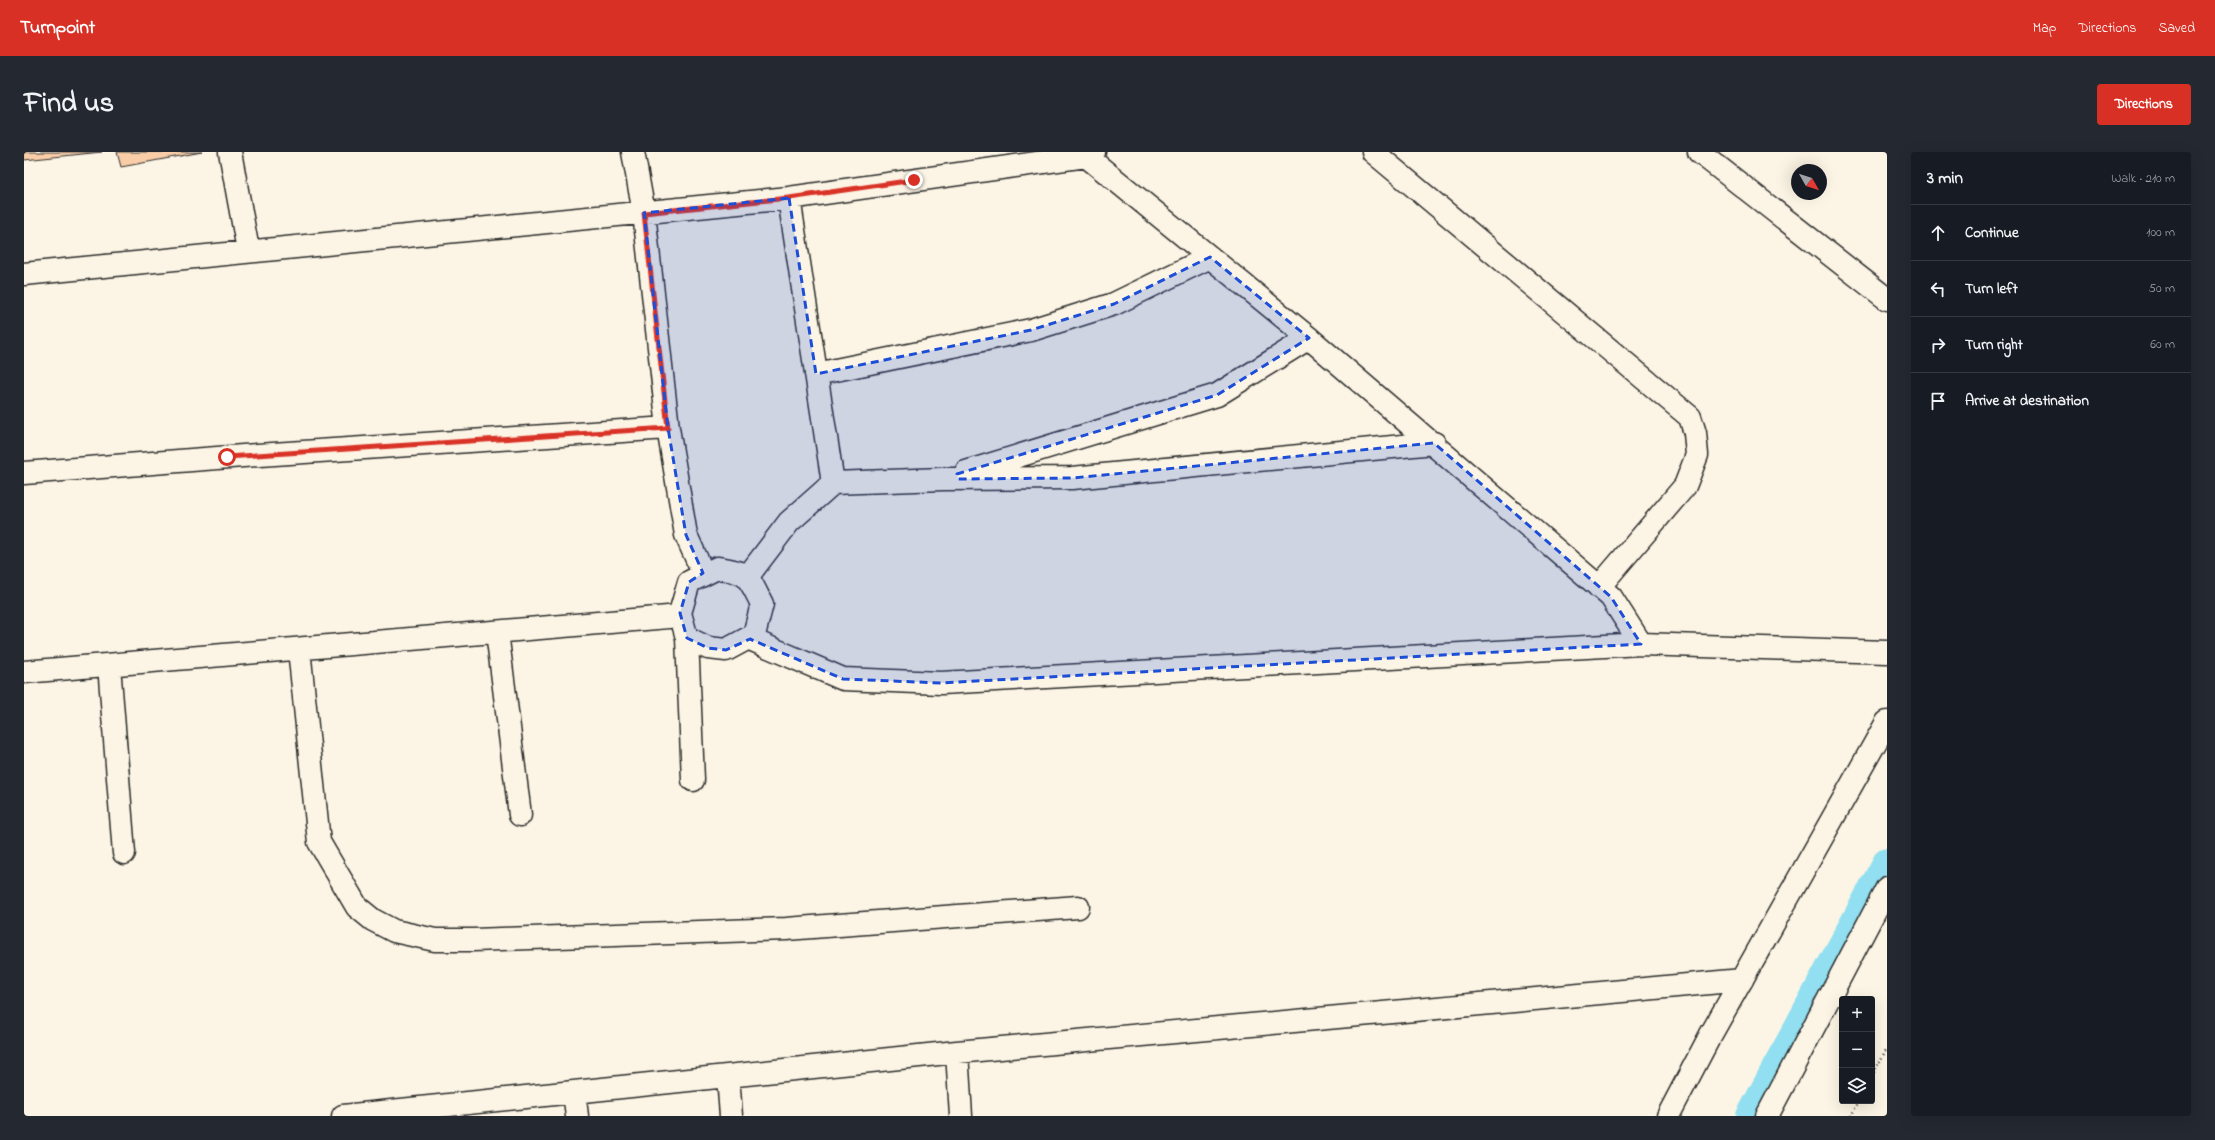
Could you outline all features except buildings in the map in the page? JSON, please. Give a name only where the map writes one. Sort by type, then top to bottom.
[{"type":"street","points":[[230,152],[248,250]]},
{"type":"street","points":[[633,152],[644,213],[668,428],[686,535],[703,573]]},
{"type":"street","points":[[1373,152],[1690,417],[1695,433],[1697,455],[1685,486],[1599,587]]},
{"type":"street","points":[[1699,152],[1887,299]]},
{"type":"street","points":[[24,274],[248,250],[789,198],[1090,154],[1210,257],[1434,443],[1611,597],[1641,644]]},
{"type":"street","points":[[789,198],[833,483]]},
{"type":"street","points":[[816,374],[1031,330],[1114,304],[1210,257]]},
{"type":"street","points":[[943,479],[1217,395],[1309,338]]},
{"type":"street","points":[[24,473],[243,456],[668,428]]},
{"type":"street","points":[[748,576],[789,522],[833,483],[943,479],[1072,478],[1434,443]]},
{"type":"street","points":[[687,638],[708,648],[726,650],[754,635],[762,604],[748,576],[736,570],[717,568],[703,573],[689,582],[680,616],[687,638],[694,780]]},
{"type":"street","points":[[24,672],[680,616]]},
{"type":"street","points":[[497,632],[520,815]]},
{"type":"street","points":[[750,638],[843,679],[940,684],[1641,644],[1887,652]]},
{"type":"street","points":[[299,649],[318,842],[357,907],[373,920],[394,931],[435,940],[473,940],[786,929],[1078,907]]},
{"type":"street","points":[[110,665],[124,853]]},
{"type":"street","points":[[1668,1116],[1742,980],[1887,722]]},
{"type":"street","points":[[1767,1116],[1887,888]]},
{"type":"street","points":[[343,1116],[428,1112],[574,1092],[957,1052],[1742,980]]},
{"type":"street","points":[[957,1052],[961,1116]]},
{"type":"street","points":[[728,1076],[732,1116]]},
{"type":"street","points":[[574,1092],[577,1116]]},
{"type":"path","points":[[1875,1070],[1887,1048]]},
{"type":"path","points":[[1851,1116],[1857,1104]]},
{"type":"highlighted area","points":[[789,198],[816,374],[1031,330],[1114,304],[1210,257],[1309,338],[1217,395],[957,474],[958,479],[1072,478],[1434,443],[1611,597],[1641,644],[941,683],[843,679],[750,639],[726,650],[708,648],[687,638],[680,613],[689,582],[703,573],[686,535],[668,428],[644,213]]},
{"type":"waterway","points":[[1751,1116],[1887,863]]},
{"type":"route","points":[[227,457],[668,428],[644,213],[789,198],[914,180]]}]
